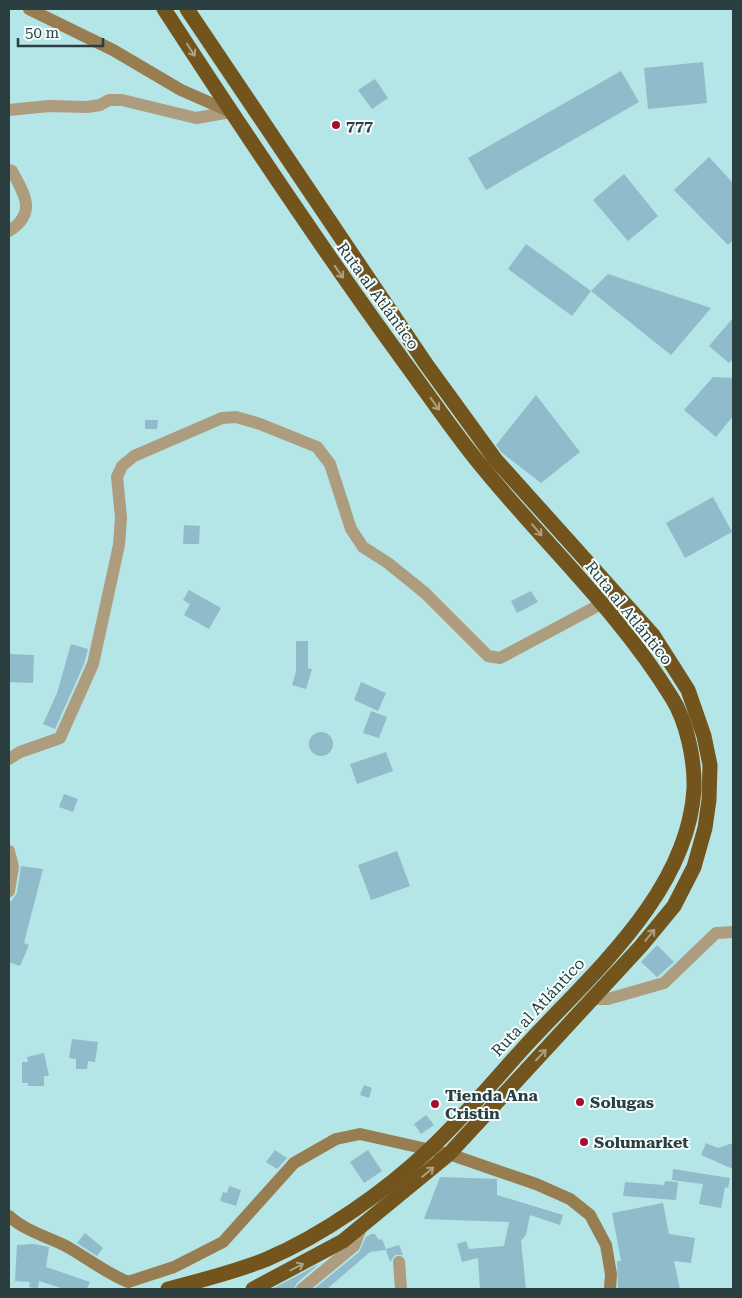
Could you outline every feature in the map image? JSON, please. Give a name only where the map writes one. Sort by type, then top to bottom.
[{"type":"highway","name":"Ruta al Atlántico","points":[[164,9],[290,201],[472,454],[644,654],[676,704],[693,768],[694,790],[689,819],[678,858],[654,899],[622,942],[429,1150],[369,1199],[311,1236],[254,1264],[168,1289]]},
{"type":"highway","name":"Ruta al Atlántico","points":[[187,9],[286,158],[342,236],[426,364],[495,459],[653,635],[688,690],[704,736],[710,765],[709,800],[705,828],[694,867],[674,906],[592,1000],[449,1154],[362,1228],[308,1262],[254,1289]]},
{"type":"highway","points":[[231,112],[236,106],[241,107],[270,144],[286,158]]},
{"type":"highway","points":[[290,201],[306,211],[336,253],[341,252],[342,236]]},
{"type":"street","points":[[29,9],[113,50],[181,90],[231,112]]},
{"type":"street","points":[[9,110],[49,106],[87,107],[122,100],[196,118],[231,112]]},
{"type":"street","points":[[9,170],[12,171],[26,199],[26,210],[20,224],[9,231]]},
{"type":"street","points":[[9,759],[20,752],[60,738],[93,664],[119,545],[121,516],[117,478],[122,466],[134,456],[222,418],[236,417],[260,424],[317,448],[330,464],[351,529],[363,547],[388,563],[425,593],[488,656],[500,658],[601,604]]},
{"type":"street","points":[[9,851],[13,867],[9,891]]},
{"type":"street","points":[[592,1000],[608,999],[664,983],[716,933],[733,932]]},
{"type":"street","points":[[9,1216],[16,1223],[65,1246],[103,1271],[128,1282],[174,1267],[223,1242],[294,1163],[336,1139],[360,1134],[449,1154],[536,1184],[570,1199],[590,1215],[606,1245],[611,1274],[610,1289]]},
{"type":"street","points":[[302,1289],[354,1246],[362,1228]]},
{"type":"street","points":[[399,1262],[401,1289]]},
{"type":"building","points":[[703,62],[707,103],[648,109],[644,68]]},
{"type":"building","points":[[621,71],[639,102],[486,190],[468,158]]},
{"type":"building","points":[[375,79],[388,98],[372,109],[358,90]]},
{"type":"building","points":[[709,157],[733,183],[733,240],[728,245],[674,190]]},
{"type":"building","points":[[624,174],[658,216],[628,241],[593,200]]},
{"type":"building","points":[[526,244],[591,291],[572,316],[508,269]]},
{"type":"building","points":[[608,274],[711,308],[671,355],[591,291]]},
{"type":"building","points":[[733,318],[733,359],[729,363],[709,346]]},
{"type":"building","points":[[713,377],[733,378],[733,416],[716,437],[684,410]]},
{"type":"building","points":[[536,395],[580,452],[541,483],[501,452],[496,445]]},
{"type":"building","points":[[145,420],[158,420],[157,429],[145,429]]},
{"type":"building","points":[[713,497],[732,532],[685,558],[666,523]]},
{"type":"building","points":[[184,525],[200,526],[199,544],[183,544]]},
{"type":"building","points":[[189,590],[221,608],[209,629],[184,615],[190,604],[183,600]]},
{"type":"building","points":[[531,591],[538,602],[517,613],[511,601]]},
{"type":"building","points":[[296,641],[308,641],[308,668],[312,669],[306,689],[292,685],[296,672]]},
{"type":"building","points":[[71,644],[88,649],[84,664],[55,729],[43,724],[57,693]]},
{"type":"building","points":[[9,654],[34,655],[33,683],[9,682]]},
{"type":"building","points":[[361,682],[386,693],[378,711],[354,700]]},
{"type":"building","points":[[371,711],[387,717],[379,738],[363,733]]},
{"type":"building","points":[[321,732],[329,736],[333,744],[329,752],[321,756],[313,752],[309,744],[313,736]]},
{"type":"building","points":[[386,752],[393,771],[357,784],[350,764]]},
{"type":"building","points":[[64,794],[78,799],[73,812],[59,807]]},
{"type":"building","points":[[397,851],[410,886],[371,900],[358,865]]},
{"type":"building","points":[[21,866],[43,869],[24,943],[29,945],[20,966],[9,962],[9,904],[17,893]]},
{"type":"building","points":[[657,945],[674,962],[657,977],[641,962]]},
{"type":"building","points":[[72,1039],[98,1042],[95,1062],[88,1061],[87,1069],[76,1069],[76,1059],[69,1058]]},
{"type":"building","points":[[44,1053],[49,1076],[44,1076],[44,1086],[28,1086],[28,1083],[22,1083],[22,1062],[28,1062],[27,1057]]},
{"type":"building","points":[[364,1085],[372,1088],[369,1098],[360,1095]]},
{"type":"building","points":[[426,1115],[434,1125],[421,1134],[414,1124]]},
{"type":"building","points":[[706,1143],[718,1148],[733,1143],[733,1169],[701,1155]]},
{"type":"building","points":[[275,1150],[287,1158],[277,1169],[266,1162]]},
{"type":"building","points":[[368,1150],[382,1171],[364,1183],[350,1162]]},
{"type":"building","points":[[673,1169],[730,1178],[728,1188],[725,1187],[721,1208],[699,1204],[703,1184],[672,1180]]},
{"type":"building","points":[[440,1177],[497,1179],[497,1195],[563,1215],[560,1225],[530,1215],[526,1235],[521,1241],[526,1289],[480,1289],[478,1258],[462,1262],[457,1244],[466,1241],[469,1249],[504,1246],[509,1222],[424,1219]]},
{"type":"building","points":[[665,1181],[678,1182],[676,1200],[623,1196],[625,1182],[664,1185]]},
{"type":"building","points":[[229,1186],[241,1190],[236,1206],[220,1201],[223,1192],[227,1193]]},
{"type":"building","points":[[663,1203],[669,1234],[695,1238],[691,1263],[674,1261],[680,1289],[618,1289],[617,1261],[621,1261],[612,1213]]},
{"type":"building","points":[[85,1233],[103,1248],[97,1256],[77,1243]]},
{"type":"building","points":[[375,1234],[379,1240],[382,1239],[386,1249],[399,1245],[403,1255],[395,1255],[390,1262],[386,1250],[370,1252],[327,1289],[314,1289],[359,1252],[366,1237]]},
{"type":"building","points":[[33,1244],[49,1247],[46,1267],[90,1282],[87,1289],[64,1289],[39,1281],[38,1289],[29,1287],[30,1282],[15,1281],[17,1245]]},
{"type":"building","points":[[319,1264],[297,1283],[294,1289],[272,1289]]},
{"type":"place","name":"777","points":[[336,125]]},
{"type":"place","name":"Solugas","points":[[580,1102]]},
{"type":"place","name":"Tienda Ana Cristin","points":[[435,1104]]},
{"type":"place","name":"Solumarket","points":[[584,1142]]}]
